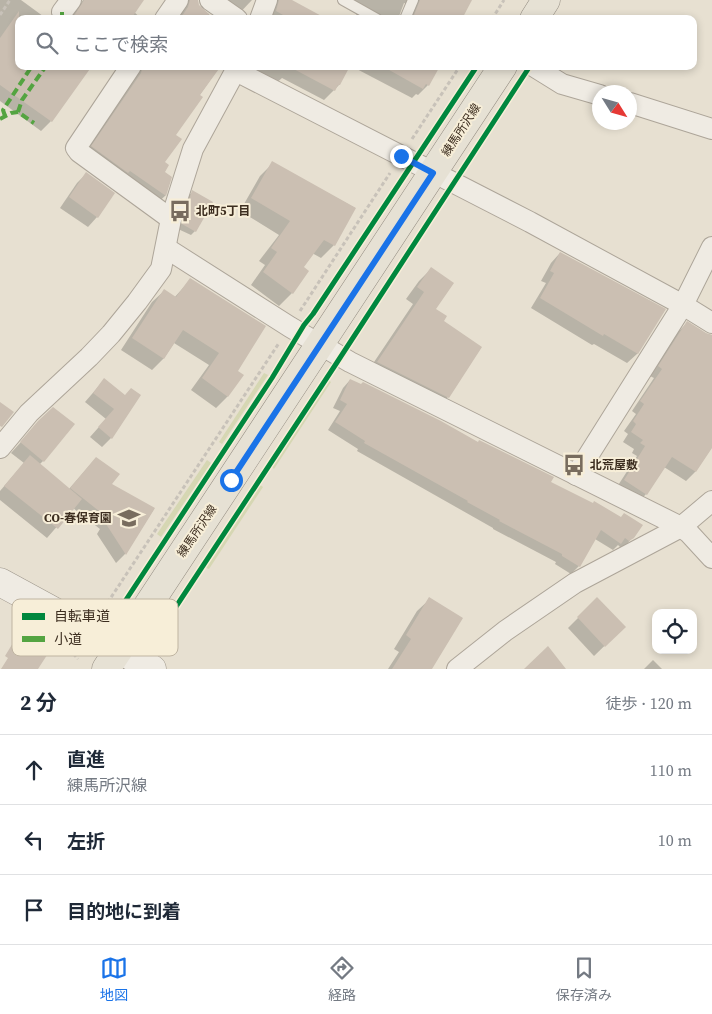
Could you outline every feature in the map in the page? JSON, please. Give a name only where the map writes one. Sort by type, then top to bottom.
[{"type":"main road","points":[[537,15],[546,0]]},
{"type":"main road","name":"練馬所沢線","points":[[152,599],[500,70]]},
{"type":"street","points":[[168,15],[178,0]]},
{"type":"street","points":[[210,0],[231,15]]},
{"type":"street","points":[[261,15],[267,0]]},
{"type":"street","points":[[129,70],[76,148],[172,219]]},
{"type":"street","points":[[0,448],[28,412],[89,357],[122,321],[160,269],[172,219],[194,149],[236,70]]},
{"type":"street","points":[[241,70],[433,173],[530,222],[683,305],[712,323]]},
{"type":"street","points":[[539,70],[562,84],[592,93]]},
{"type":"street","points":[[637,106],[712,129]]},
{"type":"street","points":[[576,475],[683,305],[712,247]]},
{"type":"street","points":[[166,248],[319,345],[681,527],[712,558]]},
{"type":"street","points":[[457,669],[505,631],[575,583],[681,527],[712,501]]},
{"type":"street","points":[[0,582],[25,599]]},
{"type":"street","points":[[112,659],[152,669]]},
{"type":"lane","points":[[344,0],[370,15]]},
{"type":"lane","points":[[407,15],[413,0]]},
{"type":"path","points":[[0,15],[10,0]]},
{"type":"path","points":[[495,15],[504,0]]},
{"type":"green space","points":[[264,373],[268,375],[222,444],[219,442]]},
{"type":"green space","points":[[328,380],[331,382],[274,469],[271,466]]},
{"type":"green space","points":[[207,460],[211,463],[161,537],[157,534]]},
{"type":"green space","points":[[259,484],[263,487],[209,569],[204,567]]},
{"type":"building","points":[[84,0],[144,0],[134,15],[75,15]]},
{"type":"building","points":[[190,0],[198,0],[199,5],[209,14],[183,15]]},
{"type":"building","points":[[279,0],[292,0],[320,15],[283,15],[276,11]]},
{"type":"building","points":[[420,0],[472,0],[464,15],[414,15]]},
{"type":"building","points":[[15,17],[15,70],[89,70],[52,122],[0,85],[0,38]]},
{"type":"building","points":[[142,70],[218,70],[200,95],[203,97],[176,135],[182,139],[165,162],[169,165],[165,172],[172,177],[166,196],[130,171],[128,173],[91,146]]},
{"type":"building","points":[[296,70],[348,70],[335,91]]},
{"type":"building","points":[[389,70],[438,70],[429,86],[426,84],[423,89]]},
{"type":"building","points":[[272,161],[356,208],[335,246],[324,240],[304,267],[309,271],[293,294],[263,272],[277,252],[271,248],[290,221],[251,198]]},
{"type":"building","points":[[86,172],[115,193],[98,218],[69,197]]},
{"type":"building","points":[[192,190],[213,202],[196,232],[182,224]]},
{"type":"building","points":[[560,252],[666,309],[638,354],[604,334],[603,336],[540,298],[554,273],[550,271]]},
{"type":"building","points":[[431,267],[454,283],[436,309],[447,316],[444,321],[482,347],[449,398],[377,362],[424,292],[417,287]]},
{"type":"building","points":[[190,278],[266,326],[238,371],[244,375],[228,397],[202,378],[219,353],[183,330],[164,359],[132,338],[164,289],[176,297]]},
{"type":"building","points":[[687,321],[712,335],[712,448],[696,472],[672,457],[647,495],[624,480],[645,446],[640,443],[643,440],[631,432],[636,424],[633,421],[644,404],[640,401],[662,369],[658,366]]},
{"type":"building","points":[[104,378],[125,395],[131,388],[141,395],[112,439],[98,427],[114,409],[93,393]]},
{"type":"building","points":[[350,379],[361,384],[363,382],[441,421],[478,442],[479,440],[554,477],[551,482],[593,503],[594,501],[621,517],[624,513],[643,525],[634,538],[629,541],[625,538],[621,544],[601,530],[580,567],[562,556],[562,554],[499,521],[468,501],[364,443],[365,441],[335,422],[347,404],[340,400]]},
{"type":"building","points":[[0,402],[14,412],[2,427],[0,426]]},
{"type":"building","points":[[53,407],[75,424],[44,462],[20,442]]},
{"type":"building","points":[[30,455],[82,499],[58,529],[4,486]]},
{"type":"building","points":[[96,457],[120,474],[112,484],[155,508],[126,555],[106,524],[109,519],[70,488]]},
{"type":"building","points":[[429,597],[463,618],[432,669],[392,669],[411,639],[406,635]]},
{"type":"building","points":[[597,597],[626,627],[605,647],[577,617]]},
{"type":"building","points":[[12,644],[12,656],[46,656],[38,669],[1,669],[8,658],[5,656]]},
{"type":"building","points":[[548,646],[566,669],[524,669]]},
{"type":"marked path","points":[[5,116],[3,110],[29,70]]},
{"type":"marked path","points":[[18,112],[22,100],[43,70]]},
{"type":"marked path","points":[[0,119],[11,113],[18,112],[34,123]]},
{"type":"cycle path","points":[[127,599],[272,378],[304,325],[474,70]]},
{"type":"cycle path","points":[[178,604],[527,70]]},
{"type":"place","name":"北町5丁目","points":[[180,211]]},
{"type":"place","name":"北荒屋敷","points":[[574,465]]},
{"type":"place","name":"CO-春保育園","points":[[129,518]]},
{"type":"route","points":[[231,480],[433,173],[401,156]]}]
